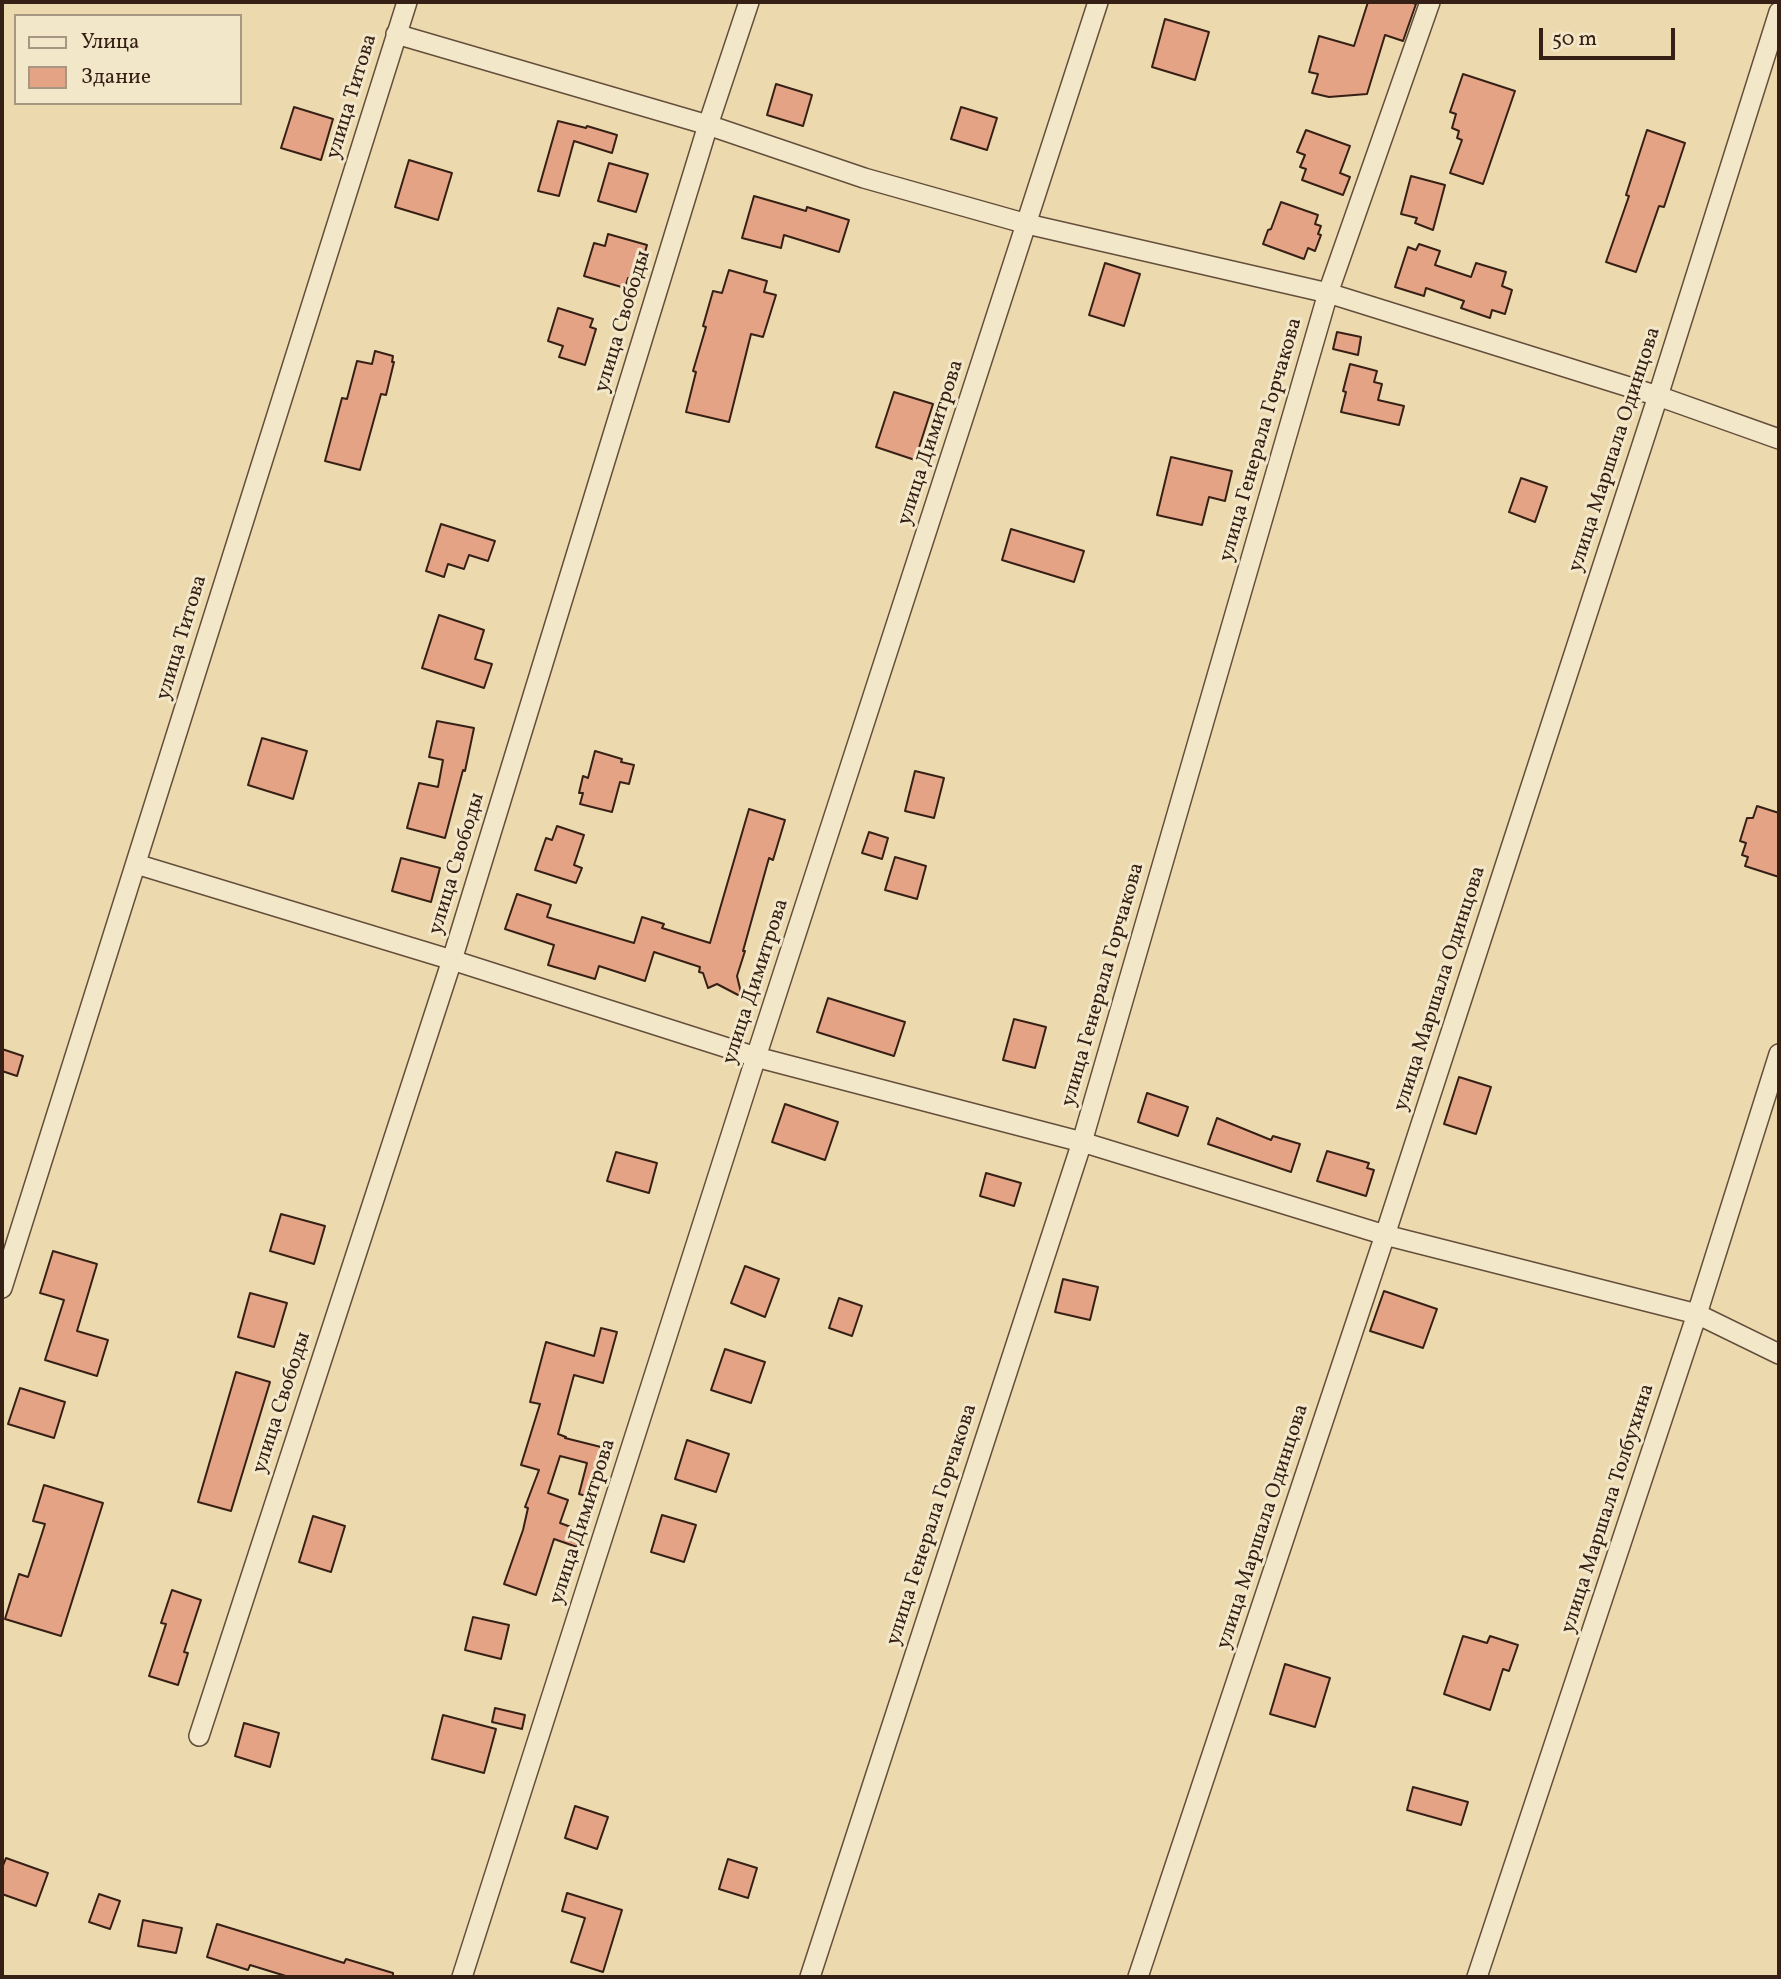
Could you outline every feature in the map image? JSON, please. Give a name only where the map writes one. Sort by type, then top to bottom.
[{"type":"street","name":"улица Титова","points":[[2,1288],[407,2]]},
{"type":"street","name":"улица Свободы","points":[[199,1736],[452,960],[748,2]]},
{"type":"street","name":"улица Димитрова","points":[[462,1977],[756,1057],[1098,2]]},
{"type":"street","name":"улица Генерала Горчакова","points":[[810,1977],[1082,1142],[1328,293],[1430,2]]},
{"type":"street","name":"улица Маршала Одинцова","points":[[1138,1977],[1385,1235],[1658,396],[1779,12]]},
{"type":"street","points":[[396,34],[708,125],[864,178],[1027,224],[1328,293],[1658,396],[1779,439]]},
{"type":"street","points":[[136,864],[452,960],[756,1057],[1082,1142],[1385,1235],[1697,1314],[1779,1353]]},
{"type":"street","name":"улица Маршала Толбухина","points":[[1478,1977],[1697,1314],[1779,1054]]},
{"type":"building","points":[[1368,2],[1416,4],[1403,41],[1385,35],[1367,94],[1329,97],[1312,93],[1318,74],[1309,72],[1319,36],[1354,46]]},
{"type":"building","points":[[1165,19],[1209,32],[1195,80],[1152,67]]},
{"type":"building","points":[[1463,74],[1515,91],[1483,184],[1450,173],[1462,140],[1457,138],[1459,131],[1452,128],[1456,114],[1450,112]]},
{"type":"building","points":[[776,84],[812,95],[803,126],[767,115]]},
{"type":"building","points":[[294,107],[333,119],[321,160],[281,148]]},
{"type":"building","points":[[961,107],[997,118],[987,150],[951,139]]},
{"type":"building","points":[[558,121],[617,135],[612,153],[574,141],[559,196],[538,191]]},
{"type":"building","points":[[1306,130],[1350,146],[1340,173],[1350,177],[1343,195],[1302,180],[1306,169],[1300,167],[1305,155],[1297,152]]},
{"type":"building","points":[[1647,130],[1685,143],[1664,207],[1659,206],[1636,272],[1606,262],[1629,196],[1626,195]]},
{"type":"building","points":[[409,160],[452,173],[438,220],[395,207]]},
{"type":"building","points":[[609,163],[648,174],[636,212],[598,201]]},
{"type":"building","points":[[1411,176],[1445,185],[1433,230],[1415,223],[1417,218],[1401,214]]},
{"type":"building","points":[[754,196],[806,211],[807,207],[849,220],[839,252],[784,235],[781,248],[742,238]]},
{"type":"building","points":[[1281,202],[1318,215],[1315,224],[1321,226],[1318,234],[1321,235],[1315,251],[1308,248],[1304,259],[1263,244]]},
{"type":"building","points":[[608,234],[647,245],[637,281],[628,278],[625,288],[584,276],[594,243],[605,246]]},
{"type":"building","points":[[1419,244],[1440,251],[1435,265],[1471,277],[1476,263],[1506,272],[1502,286],[1512,290],[1505,314],[1492,310],[1490,318],[1461,308],[1464,301],[1426,288],[1424,296],[1395,287],[1408,247],[1416,250]]},
{"type":"building","points":[[1105,263],[1140,274],[1124,326],[1089,315]]},
{"type":"building","points":[[729,270],[767,281],[764,292],[776,295],[763,337],[751,334],[729,422],[686,412],[696,372],[693,371],[706,327],[703,326],[713,291],[722,293]]},
{"type":"building","points":[[558,308],[593,319],[590,327],[596,329],[585,365],[559,357],[563,346],[548,341]]},
{"type":"building","points":[[1337,332],[1361,337],[1358,355],[1333,349]]},
{"type":"building","points":[[375,351],[393,356],[394,362],[386,395],[381,394],[360,470],[325,461],[342,398],[347,399],[357,361],[372,364]]},
{"type":"building","points":[[1350,364],[1377,371],[1374,382],[1382,384],[1378,400],[1404,406],[1399,425],[1341,412]]},
{"type":"building","points":[[894,392],[933,404],[915,460],[876,447]]},
{"type":"building","points":[[1171,457],[1232,471],[1225,501],[1209,497],[1202,525],[1157,515]]},
{"type":"building","points":[[1521,478],[1547,487],[1535,522],[1509,512]]},
{"type":"building","points":[[441,524],[495,541],[488,561],[469,555],[464,569],[448,564],[444,577],[426,571]]},
{"type":"building","points":[[1011,529],[1084,551],[1074,582],[1002,560]]},
{"type":"building","points":[[439,615],[484,630],[475,659],[492,664],[484,688],[422,668]]},
{"type":"building","points":[[437,721],[474,728],[465,771],[463,770],[445,838],[407,828],[419,783],[438,787],[443,760],[429,757]]},
{"type":"building","points":[[262,738],[307,751],[293,799],[248,785]]},
{"type":"building","points":[[595,751],[634,765],[629,784],[620,782],[612,812],[580,804],[583,793],[579,793],[583,776],[588,778]]},
{"type":"building","points":[[915,771],[944,778],[934,818],[905,811]]},
{"type":"building","points":[[1757,806],[1779,813],[1779,877],[1745,866],[1748,857],[1742,855],[1746,843],[1740,841],[1747,818],[1753,818]]},
{"type":"building","points":[[749,809],[785,820],[773,860],[769,858],[743,951],[737,976],[742,997],[717,984],[708,988],[703,973],[699,972],[700,967],[654,952],[645,981],[599,966],[595,979],[548,965],[554,945],[505,929],[517,894],[551,905],[547,917],[634,943],[642,917],[664,924],[662,928],[710,943]]},
{"type":"building","points":[[557,826],[584,835],[574,865],[582,868],[576,883],[535,870],[546,838],[552,840]]},
{"type":"building","points":[[869,832],[888,838],[882,859],[862,853]]},
{"type":"building","points":[[895,857],[926,866],[917,899],[885,890]]},
{"type":"building","points":[[401,858],[440,868],[431,902],[392,891]]},
{"type":"building","points":[[828,998],[905,1022],[894,1056],[817,1032]]},
{"type":"building","points":[[1014,1019],[1046,1027],[1035,1068],[1003,1060]]},
{"type":"building","points":[[2,1049],[23,1056],[17,1076],[2,1071]]},
{"type":"building","points":[[1459,1077],[1491,1087],[1476,1134],[1444,1124]]},
{"type":"building","points":[[1147,1093],[1188,1107],[1178,1136],[1138,1122]]},
{"type":"building","points":[[785,1104],[838,1122],[825,1160],[772,1142]]},
{"type":"building","points":[[1217,1118],[1271,1140],[1273,1136],[1300,1144],[1291,1172],[1208,1144]]},
{"type":"building","points":[[1327,1151],[1369,1163],[1367,1168],[1374,1170],[1366,1196],[1317,1181]]},
{"type":"building","points":[[616,1152],[657,1163],[649,1193],[607,1181]]},
{"type":"building","points":[[986,1173],[1021,1183],[1014,1206],[980,1196]]},
{"type":"building","points":[[281,1214],[325,1226],[314,1264],[270,1251]]},
{"type":"building","points":[[53,1251],[97,1264],[77,1331],[108,1340],[97,1376],[45,1360],[64,1300],[40,1293]]},
{"type":"building","points":[[745,1266],[779,1279],[765,1317],[731,1303]]},
{"type":"building","points":[[1063,1279],[1098,1287],[1090,1320],[1055,1312]]},
{"type":"building","points":[[1384,1291],[1437,1309],[1423,1348],[1370,1331]]},
{"type":"building","points":[[250,1293],[287,1303],[274,1347],[238,1337]]},
{"type":"building","points":[[839,1298],[862,1306],[852,1336],[829,1328]]},
{"type":"building","points":[[601,1328],[617,1332],[603,1383],[574,1375],[558,1434],[609,1449],[597,1499],[579,1494],[587,1463],[560,1456],[548,1493],[568,1500],[560,1523],[582,1531],[577,1547],[554,1539],[536,1595],[504,1584],[523,1530],[528,1508],[525,1507],[539,1470],[521,1465],[540,1404],[530,1402],[546,1342],[594,1356]]},
{"type":"building","points":[[725,1349],[765,1362],[751,1403],[711,1390]]},
{"type":"building","points":[[236,1372],[270,1382],[231,1511],[198,1502]]},
{"type":"building","points":[[20,1388],[65,1402],[54,1438],[8,1424]]},
{"type":"building","points":[[687,1440],[729,1454],[716,1492],[675,1479]]},
{"type":"building","points":[[44,1485],[103,1503],[61,1636],[5,1619],[19,1574],[28,1577],[45,1524],[33,1521]]},
{"type":"building","points":[[662,1515],[696,1525],[684,1562],[651,1552]]},
{"type":"building","points":[[313,1516],[345,1526],[331,1572],[299,1562]]},
{"type":"building","points":[[172,1590],[201,1600],[184,1652],[188,1653],[178,1685],[149,1676],[166,1624],[161,1623]]},
{"type":"building","points":[[473,1617],[509,1625],[501,1659],[465,1650]]},
{"type":"building","points":[[1463,1636],[1487,1643],[1490,1636],[1518,1645],[1509,1671],[1503,1669],[1490,1710],[1444,1694]]},
{"type":"building","points":[[1285,1664],[1330,1678],[1315,1727],[1270,1714]]},
{"type":"building","points":[[495,1708],[525,1715],[522,1729],[492,1722]]},
{"type":"building","points":[[443,1715],[496,1729],[484,1773],[432,1759]]},
{"type":"building","points":[[244,1723],[279,1733],[270,1767],[235,1756]]},
{"type":"building","points":[[1413,1787],[1468,1802],[1461,1825],[1407,1810]]},
{"type":"building","points":[[575,1806],[608,1817],[597,1849],[565,1838]]},
{"type":"building","points":[[6,1858],[48,1873],[36,1906],[2,1894],[2,1868]]},
{"type":"building","points":[[728,1859],[757,1868],[748,1898],[719,1889]]},
{"type":"building","points":[[567,1893],[622,1910],[603,1972],[571,1962],[585,1918],[562,1911]]},
{"type":"building","points":[[99,1894],[120,1901],[110,1929],[89,1922]]},
{"type":"building","points":[[143,1920],[182,1928],[176,1953],[138,1946]]},
{"type":"building","points":[[217,1924],[344,1963],[346,1959],[393,1973],[393,1977],[289,1977],[250,1965],[248,1970],[207,1957]]}]
